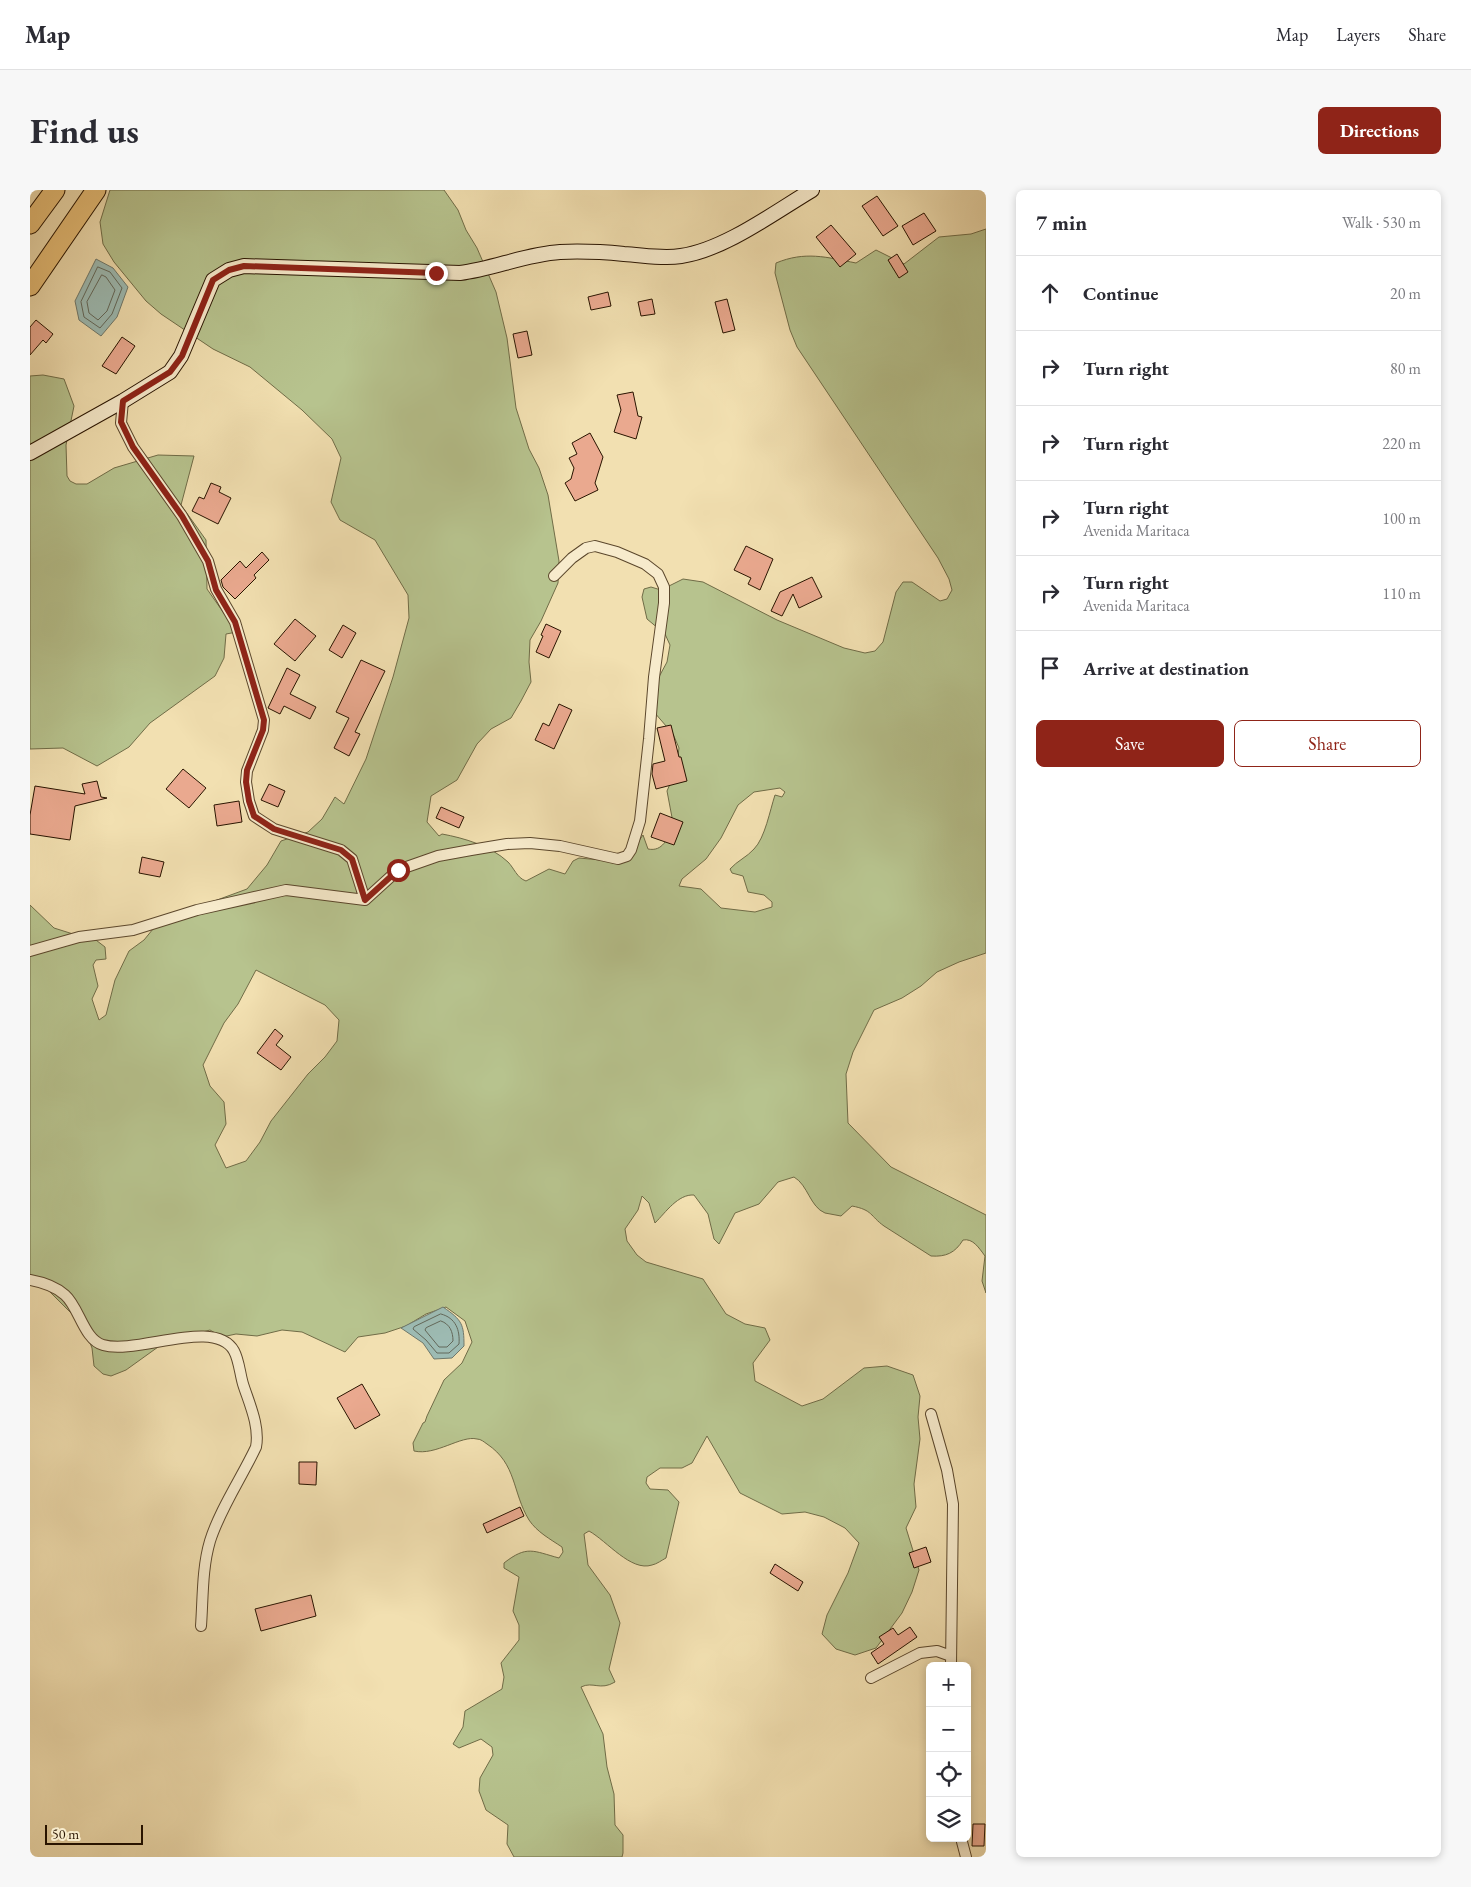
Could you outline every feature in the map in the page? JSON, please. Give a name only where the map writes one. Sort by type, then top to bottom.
[{"type":"highway","points":[[30,224],[55,190]]},
{"type":"highway","points":[[30,286],[96,190]]},
{"type":"street","points":[[30,453],[123,401],[170,372],[182,356],[213,280],[220,274],[236,267],[460,273],[481,271],[516,260],[558,252],[604,252],[663,257],[682,256],[728,240],[812,190]]},
{"type":"street","points":[[123,401],[120,417],[123,428],[141,460],[195,537],[208,561],[216,590],[235,622],[264,720],[263,730],[247,770],[246,782],[254,816],[274,829],[341,850],[352,859],[365,900]]},
{"type":"street","points":[[30,951],[79,937],[133,930],[197,910],[286,890],[365,900],[398,870],[438,856],[462,851],[507,844],[530,843],[560,846],[618,859],[627,856],[631,850],[640,820],[654,676],[664,603],[664,587],[658,574],[645,564],[617,552],[595,546],[586,548],[572,558],[554,576]]},
{"type":"street","points":[[30,1280],[51,1286],[66,1295],[94,1340],[103,1345],[139,1346],[205,1336],[226,1341],[234,1351],[252,1414],[257,1440],[256,1447],[220,1517],[210,1541],[205,1570],[200,1626]]},
{"type":"street","points":[[930,1414],[947,1470],[953,1504],[951,1661]]},
{"type":"street","points":[[871,1678],[920,1653],[937,1651],[951,1661]]},
{"type":"street","points":[[962,1842],[966,1857]]},
{"type":"green space","points":[[110,190],[444,190],[458,210],[496,292],[507,338],[516,408],[529,449],[539,468],[548,495],[559,561],[558,583],[530,640],[529,662],[531,682],[521,701],[511,718],[491,729],[477,744],[457,780],[431,796],[427,822],[439,836],[442,834],[459,838],[494,851],[508,862],[518,875],[526,881],[549,869],[565,874],[573,861],[579,858],[611,861],[626,859],[643,835],[648,849],[657,848],[664,843],[674,828],[667,791],[676,770],[679,748],[673,734],[654,712],[653,688],[667,662],[670,645],[665,634],[647,619],[642,597],[644,589],[651,587],[661,590],[683,579],[703,582],[777,620],[844,648],[865,653],[875,651],[883,642],[896,592],[903,582],[912,582],[940,601],[947,599],[952,590],[949,579],[938,558],[797,347],[790,330],[775,273],[776,263],[797,257],[816,256],[856,263],[876,250],[904,264],[939,237],[971,234],[986,229],[986,953],[937,972],[921,986],[902,998],[874,1010],[853,1052],[846,1074],[848,1123],[891,1167],[986,1215],[986,1293],[982,1281],[985,1256],[973,1242],[963,1240],[950,1253],[941,1256],[931,1256],[884,1226],[864,1209],[852,1206],[841,1216],[825,1213],[816,1206],[803,1185],[794,1177],[778,1182],[759,1204],[735,1213],[719,1244],[714,1239],[708,1214],[694,1195],[683,1197],[655,1223],[649,1203],[642,1196],[638,1210],[625,1229],[627,1241],[637,1255],[646,1262],[703,1279],[726,1314],[745,1324],[765,1328],[770,1340],[753,1363],[755,1381],[802,1406],[823,1399],[864,1368],[887,1366],[913,1375],[920,1396],[918,1417],[920,1439],[914,1484],[916,1507],[906,1528],[919,1570],[912,1592],[902,1613],[876,1648],[855,1655],[836,1649],[822,1634],[827,1615],[848,1573],[859,1543],[845,1528],[824,1517],[805,1512],[782,1514],[740,1493],[707,1436],[692,1463],[682,1468],[660,1468],[647,1477],[646,1483],[650,1489],[668,1490],[679,1502],[666,1558],[652,1565],[636,1564],[619,1554],[589,1531],[584,1534],[588,1565],[610,1595],[620,1623],[609,1669],[615,1682],[605,1686],[585,1685],[581,1687],[603,1734],[607,1767],[614,1794],[615,1825],[623,1835],[622,1857],[514,1857],[507,1844],[508,1825],[486,1810],[479,1791],[480,1778],[493,1755],[492,1747],[481,1739],[459,1748],[453,1744],[463,1727],[465,1711],[502,1689],[504,1677],[501,1663],[519,1640],[519,1625],[513,1611],[519,1577],[504,1568],[504,1563],[512,1557],[530,1551],[559,1558],[563,1552],[562,1547],[540,1532],[529,1520],[504,1460],[484,1442],[478,1439],[471,1439],[431,1451],[414,1451],[413,1443],[444,1380],[462,1363],[472,1342],[465,1321],[446,1307],[426,1314],[406,1326],[385,1333],[358,1337],[345,1352],[302,1332],[282,1330],[257,1336],[236,1334],[222,1337],[210,1330],[165,1342],[126,1370],[111,1376],[103,1374],[94,1366],[92,1348],[83,1325],[48,1290],[30,1283],[30,905],[54,928],[92,937],[105,947],[106,959],[96,960],[93,965],[98,986],[92,999],[99,1020],[106,1015],[115,980],[129,951],[144,940],[153,929],[179,914],[247,889],[267,865],[281,841],[308,832],[322,819],[335,797],[344,804],[366,759],[393,677],[409,618],[408,595],[375,540],[340,520],[331,502],[341,458],[332,439],[302,410],[250,367],[213,349],[161,314],[146,301],[114,262],[103,244],[100,222]],"holes":[[[780,788],[785,792],[782,797],[775,795],[758,844],[730,869],[732,873],[743,876],[748,892],[764,895],[772,902],[772,907],[755,912],[721,908],[701,889],[679,886],[682,879],[706,859],[721,838],[738,805],[754,792]],[[256,970],[325,1005],[339,1020],[337,1041],[271,1121],[260,1142],[246,1161],[226,1168],[215,1145],[226,1124],[224,1102],[210,1086],[203,1065],[224,1023],[238,1004]]]},
{"type":"green space","points":[[43,375],[64,379],[74,406],[66,445],[67,476],[70,481],[76,484],[87,484],[114,468],[158,455],[194,456],[181,505],[206,540],[207,589],[237,632],[226,634],[224,658],[215,676],[150,723],[129,747],[97,766],[63,748],[30,749],[30,376]]},
{"type":"water","points":[[96,259],[113,268],[128,287],[117,317],[101,336],[79,320],[75,301]]},
{"type":"water","points":[[443,1307],[461,1323],[464,1346],[452,1358],[434,1359],[423,1343],[401,1328]]},
{"type":"building","points":[[877,196],[898,226],[883,236],[862,206]]},
{"type":"building","points":[[924,213],[936,231],[913,245],[902,226]]},
{"type":"building","points":[[831,225],[856,254],[840,267],[816,237]]},
{"type":"building","points":[[897,254],[908,272],[899,278],[888,260]]},
{"type":"building","points":[[608,292],[611,306],[591,310],[588,297]]},
{"type":"building","points":[[652,299],[655,314],[641,316],[638,302]]},
{"type":"building","points":[[727,299],[735,330],[723,333],[715,302]]},
{"type":"building","points":[[36,320],[53,334],[46,343],[43,340],[30,355],[30,327]]},
{"type":"building","points":[[527,331],[532,355],[518,358],[513,334]]},
{"type":"building","points":[[122,337],[135,346],[116,374],[102,366]]},
{"type":"building","points":[[633,392],[638,416],[642,417],[636,439],[614,432],[621,410],[617,395]]},
{"type":"building","points":[[590,433],[603,457],[595,483],[598,490],[575,501],[565,483],[571,479],[574,468],[569,458],[577,454],[572,443]]},
{"type":"building","points":[[211,483],[221,487],[219,492],[231,498],[218,524],[192,511],[199,497],[204,499]]},
{"type":"building","points":[[746,546],[773,559],[760,590],[748,584],[751,578],[734,570]]},
{"type":"building","points":[[262,552],[269,560],[254,575],[256,578],[235,599],[223,587],[221,580],[240,561],[246,568]]},
{"type":"building","points":[[812,577],[822,597],[799,608],[793,594],[782,616],[771,611],[780,592]]},
{"type":"building","points":[[295,619],[316,636],[295,661],[274,644]]},
{"type":"building","points":[[546,624],[561,631],[549,658],[536,652]]},
{"type":"building","points":[[343,625],[356,633],[342,658],[329,650]]},
{"type":"building","points":[[361,660],[385,671],[355,732],[360,734],[349,756],[334,748],[349,718],[336,712]]},
{"type":"building","points":[[287,668],[300,675],[290,694],[316,707],[310,719],[284,706],[280,714],[268,708]]},
{"type":"building","points":[[559,704],[572,710],[554,749],[535,740],[543,723],[549,726]]},
{"type":"building","points":[[671,725],[687,781],[656,789],[652,774],[653,764],[665,761],[657,728]]},
{"type":"building","points":[[183,769],[206,788],[189,808],[166,789]]},
{"type":"building","points":[[97,781],[101,797],[107,798],[75,806],[70,840],[30,834],[30,815],[35,786],[85,794],[82,784]]},
{"type":"building","points":[[269,784],[285,791],[278,807],[261,800]]},
{"type":"building","points":[[239,801],[242,822],[217,826],[214,805]]},
{"type":"building","points":[[441,807],[464,817],[459,828],[436,818]]},
{"type":"building","points":[[660,813],[683,822],[674,845],[651,837]]},
{"type":"building","points":[[142,857],[164,862],[160,877],[139,873]]},
{"type":"building","points":[[275,1029],[283,1036],[276,1045],[291,1057],[281,1070],[257,1053]]},
{"type":"building","points":[[362,1384],[380,1415],[355,1429],[337,1398]]},
{"type":"building","points":[[299,1462],[317,1462],[316,1485],[299,1484]]},
{"type":"building","points":[[520,1507],[524,1516],[487,1533],[483,1524]]},
{"type":"building","points":[[926,1547],[931,1562],[914,1568],[909,1553]]},
{"type":"building","points":[[775,1564],[803,1582],[798,1591],[770,1573]]},
{"type":"building","points":[[311,1595],[316,1616],[261,1631],[255,1609]]},
{"type":"building","points":[[910,1627],[917,1637],[878,1664],[871,1653],[884,1644],[879,1637],[893,1628],[898,1635]]},
{"type":"building","points":[[973,1824],[985,1824],[984,1846],[972,1846]]},
{"type":"route","points":[[398,870],[365,900],[352,859],[341,850],[274,829],[254,816],[246,782],[247,770],[263,730],[264,720],[235,622],[216,590],[208,561],[195,537],[141,460],[123,428],[120,417],[123,401],[170,372],[182,356],[213,280],[220,274],[236,267],[244,266],[436,273]]}]
